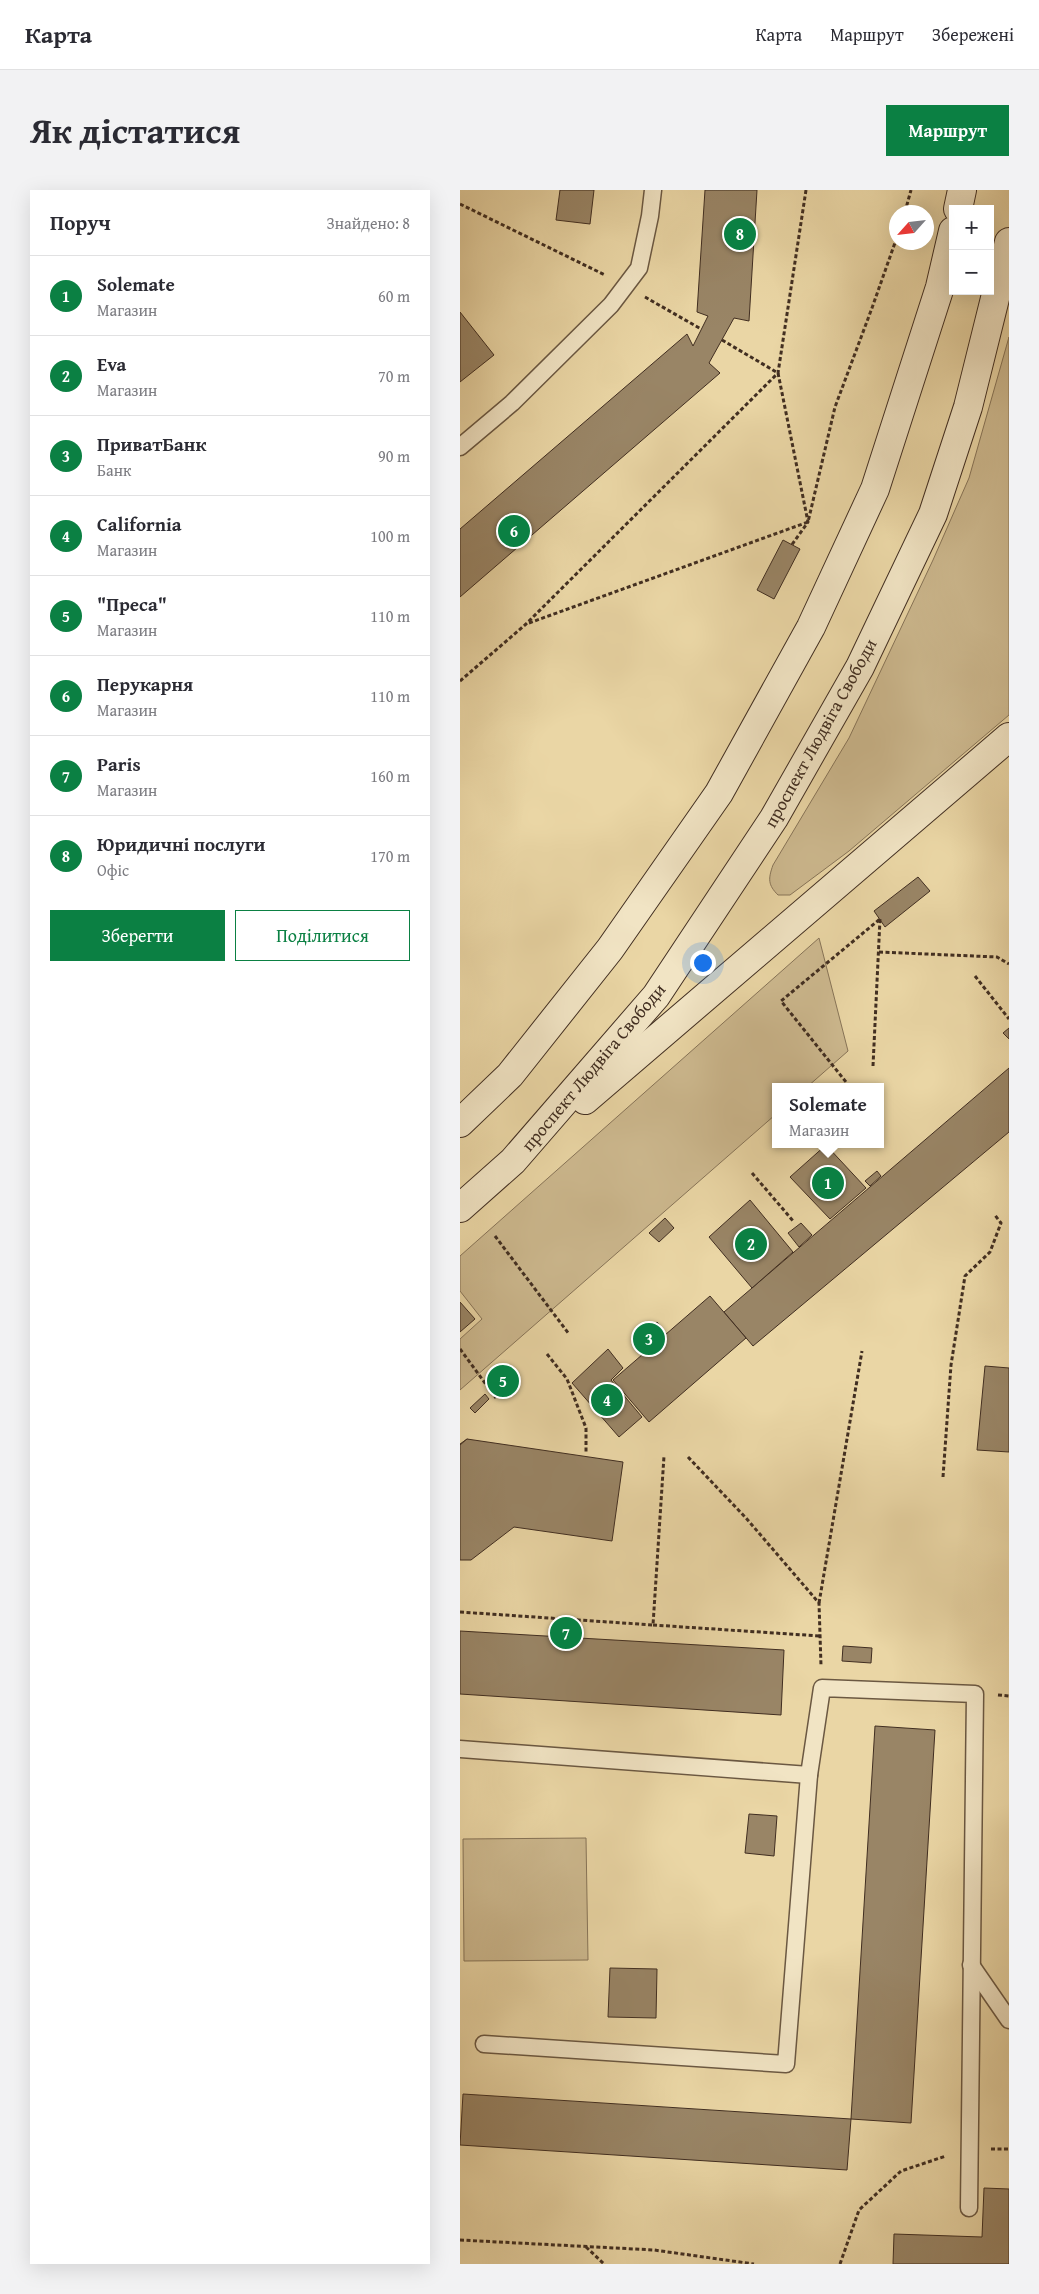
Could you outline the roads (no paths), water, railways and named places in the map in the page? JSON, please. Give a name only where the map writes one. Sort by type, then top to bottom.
[{"type":"main road","points":[[959,205],[962,190]]},
{"type":"main road","name":"проспект Людвіга Свободи","points":[[513,1161],[656,996],[774,818],[860,667],[933,514],[968,407],[1009,242]]},
{"type":"main road","points":[[460,1123],[510,1075],[610,949],[719,793],[812,627],[876,489],[940,287],[949,248]]},
{"type":"main road","name":"проспект Людвіга Свободи","points":[[460,1208],[1009,737]]},
{"type":"lane","points":[[460,447],[512,403],[611,305],[626,286],[639,268],[650,216],[653,190]]},
{"type":"lane","points":[[484,2044],[786,2064],[809,1775],[822,1688],[975,1694],[969,2208]]},
{"type":"lane","points":[[460,1749],[809,1775]]},
{"type":"lane","points":[[971,1965],[1009,2020]]},
{"type":"place","name":"Юридичні послуги","points":[[740,234]]},
{"type":"place","name":"Перукарня","points":[[514,531]]},
{"type":"place","name":"Solemate","points":[[828,1183]]},
{"type":"place","name":"Eva","points":[[751,1244]]},
{"type":"place","name":"ПриватБанк","points":[[649,1339]]},
{"type":"place","name":"\"Преса\"","points":[[503,1381]]},
{"type":"place","name":"California","points":[[607,1400]]},
{"type":"place","name":"Paris","points":[[566,1633]]}]
